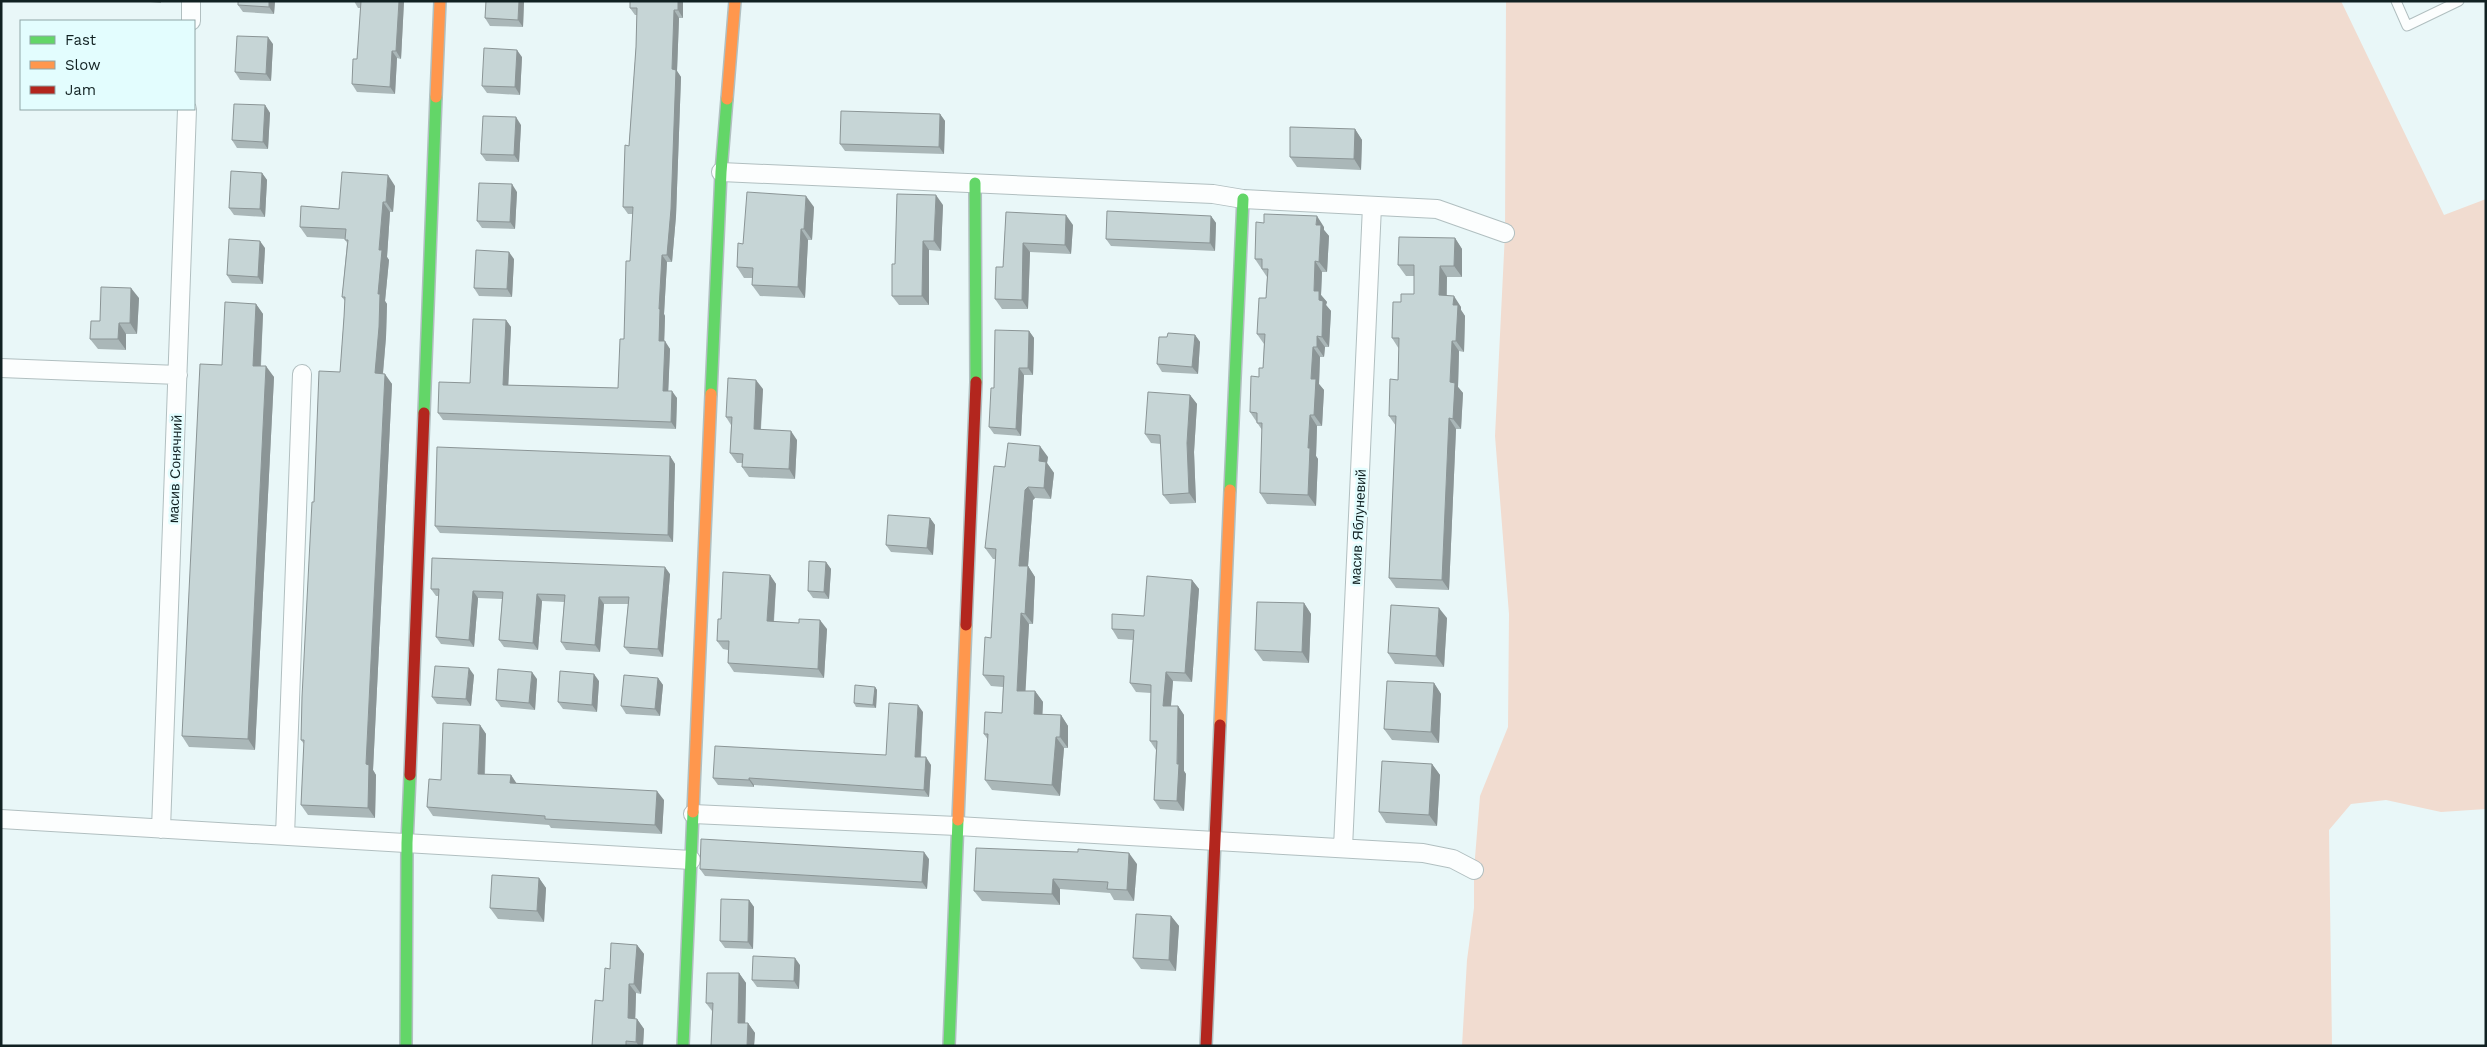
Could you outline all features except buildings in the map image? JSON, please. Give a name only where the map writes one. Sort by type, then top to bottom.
[{"type":"street","points":[[190,20],[191,1]]},
{"type":"street","points":[[406,1046],[407,844],[440,1]]},
{"type":"street","points":[[683,1046],[721,172],[735,1]]},
{"type":"street","name":"масив Сонячний","points":[[161,829],[188,110]]},
{"type":"street","points":[[721,172],[1212,194],[1243,199],[1437,210],[1505,233]]},
{"type":"street","points":[[948,1046],[977,362],[975,184]]},
{"type":"street","points":[[1206,1046],[1243,199]]},
{"type":"street","name":"масив Яблуневий","points":[[1344,848],[1372,206]]},
{"type":"street","points":[[1,368],[178,375]]},
{"type":"street","points":[[285,836],[302,374]]},
{"type":"street","points":[[693,814],[957,826],[1423,852],[1453,859],[1474,870]]},
{"type":"street","points":[[1,819],[691,860]]},
{"type":"lane","points":[[2396,1],[2407,26],[2459,1]]},
{"type":"shaded area","points":[[1506,1],[2341,1],[2444,215],[2486,199],[2486,809],[2441,812],[2386,800],[2351,804],[2329,830],[2332,1046],[1462,1046],[1467,960],[1474,908],[1474,870],[1480,796],[1508,727],[1509,614],[1495,436],[1505,233]]},
{"type":"traffic: fast","points":[[424,413],[436,97]]},
{"type":"traffic: fast","points":[[711,394],[721,172],[727,99]]},
{"type":"traffic: fast","points":[[975,183],[976,382]]},
{"type":"traffic: fast","points":[[1230,490],[1243,199]]},
{"type":"traffic: fast","points":[[406,1046],[407,843],[410,775]]},
{"type":"traffic: fast","points":[[683,1046],[693,812]]},
{"type":"traffic: fast","points":[[949,1046],[958,820]]},
{"type":"traffic: slow","points":[[436,97],[440,1]]},
{"type":"traffic: slow","points":[[727,99],[735,1]]},
{"type":"traffic: slow","points":[[693,812],[711,394]]},
{"type":"traffic: slow","points":[[1220,725],[1230,490]]},
{"type":"traffic: slow","points":[[958,820],[966,625]]},
{"type":"traffic: jam","points":[[966,625],[976,382]]},
{"type":"traffic: jam","points":[[410,775],[424,413]]},
{"type":"traffic: jam","points":[[1206,1046],[1220,725]]}]
